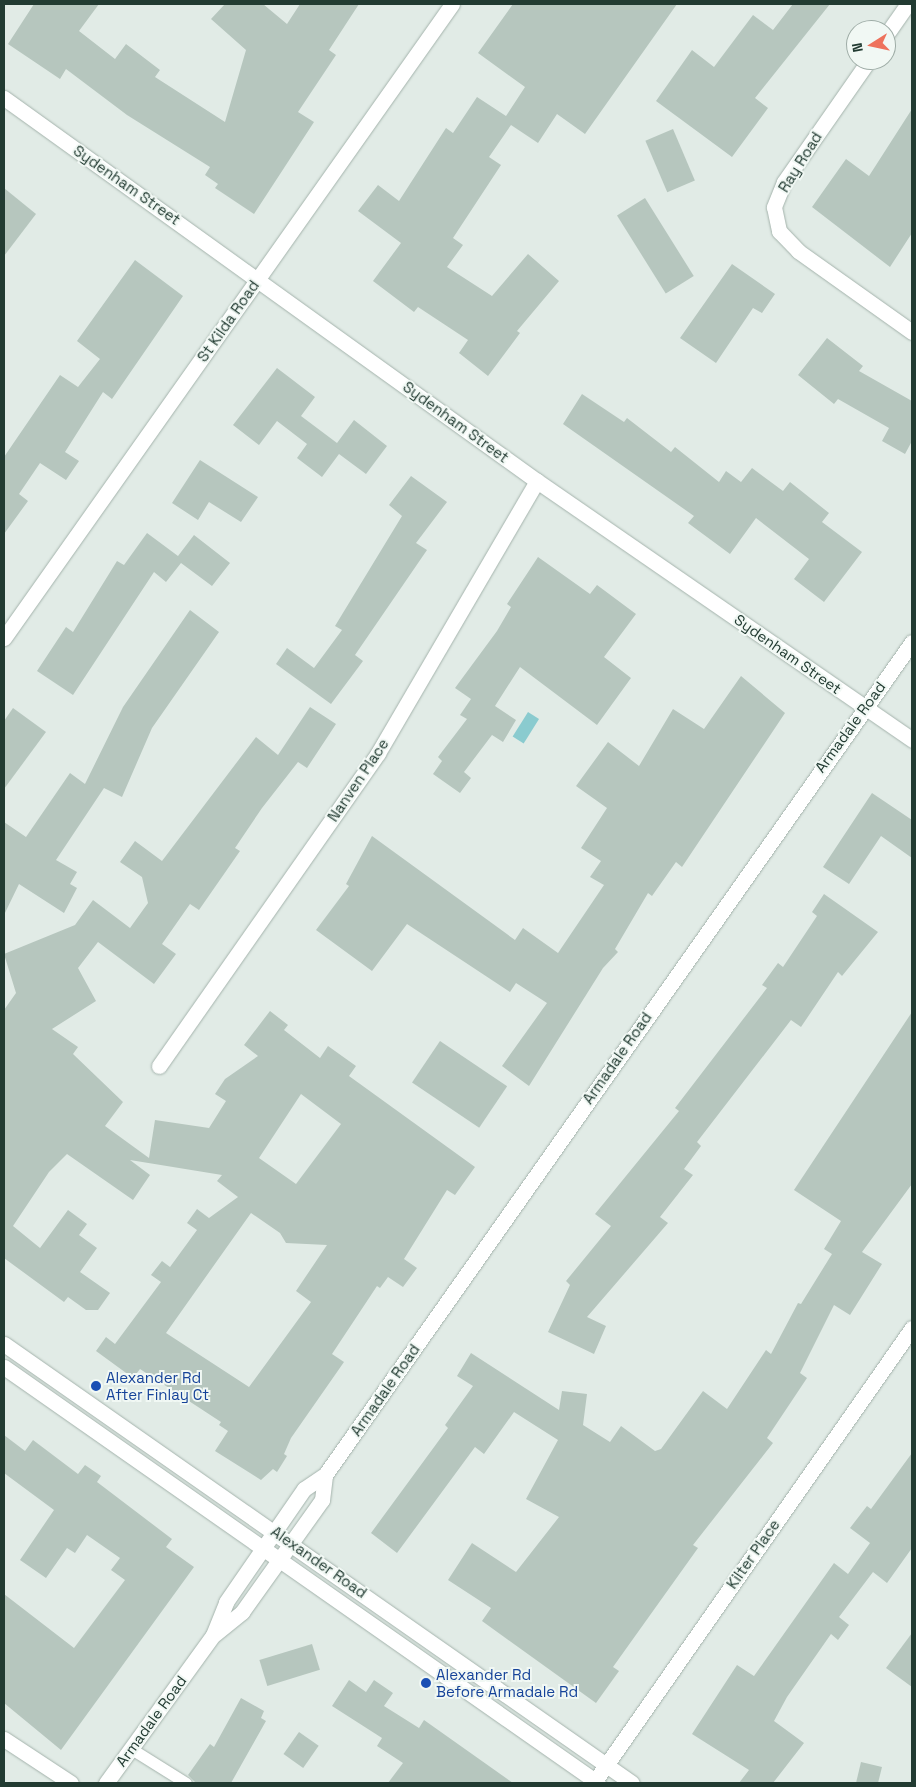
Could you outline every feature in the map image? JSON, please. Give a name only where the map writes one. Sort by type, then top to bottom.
[{"type":"street","name":"St Kilda Road","points":[[4,638],[452,4]]},
{"type":"street","points":[[896,21],[908,4]]},
{"type":"street","name":"Ray Road","points":[[862,70],[784,182],[774,207],[779,231],[798,251],[912,332]]},
{"type":"street","name":"Sydenham Street","points":[[4,98],[258,277],[537,481],[912,740]]},
{"type":"street","name":"Nanven Place","points":[[159,1066],[378,753],[537,481]]},
{"type":"street","name":"Armadale Road","points":[[214,1634],[226,1602],[304,1489],[325,1475],[864,707],[912,642]]},
{"type":"street","name":"Kilter Place","points":[[596,1782],[606,1764],[912,1328]]},
{"type":"street","name":"Alexander Road","points":[[4,1344],[292,1542],[632,1783]]},
{"type":"street","name":"Alexander Road","points":[[4,1367],[279,1562],[596,1782]]},
{"type":"street","name":"Armadale Road","points":[[106,1783],[214,1634],[242,1612],[279,1562],[322,1500],[325,1475]]},
{"type":"street","points":[[4,1739],[71,1783]]},
{"type":"lane","points":[[130,1748],[186,1783]]},
{"type":"water","points":[[528,712],[539,719],[524,743],[513,737]]},
{"type":"building","points":[[34,4],[99,4],[79,31],[115,59],[126,44],[160,70],[155,77],[225,122],[246,50],[211,19],[225,4],[263,4],[287,24],[300,4],[359,4],[329,50],[336,55],[298,112],[314,122],[254,214],[215,188],[218,184],[205,175],[210,167],[127,115],[66,69],[60,79],[8,44]]},
{"type":"building","points":[[513,4],[677,4],[585,134],[557,114],[538,143],[511,125],[489,157],[501,165],[453,238],[463,245],[447,267],[492,296],[528,254],[559,281],[517,331],[520,333],[488,376],[459,353],[468,340],[418,307],[414,312],[373,281],[401,243],[358,211],[378,185],[399,201],[446,128],[453,133],[477,97],[506,116],[525,87],[478,53]]},
{"type":"building","points":[[793,4],[830,4],[755,98],[768,108],[732,157],[656,101],[692,50],[714,67],[753,15],[773,30]]},
{"type":"building","points":[[912,109],[912,233],[890,267],[812,207],[846,159],[869,176]]},
{"type":"building","points":[[673,129],[695,181],[667,192],[645,141]]},
{"type":"building","points":[[4,188],[36,214],[4,256]]},
{"type":"building","points":[[645,198],[694,276],[666,294],[617,215]]},
{"type":"building","points":[[135,260],[183,296],[112,399],[103,392],[65,452],[79,461],[66,480],[40,463],[19,494],[28,501],[4,534],[4,457],[60,375],[78,387],[100,359],[77,341]]},
{"type":"building","points":[[732,264],[775,294],[762,313],[753,308],[716,363],[680,338]]},
{"type":"building","points":[[827,338],[863,366],[859,371],[912,401],[912,441],[905,454],[882,441],[889,428],[838,399],[834,404],[798,375]]},
{"type":"building","points":[[277,368],[315,397],[301,416],[337,443],[354,420],[387,446],[366,474],[339,454],[322,477],[297,458],[307,444],[277,421],[259,445],[233,425]]},
{"type":"building","points":[[582,394],[624,422],[627,418],[671,452],[675,447],[719,482],[726,471],[741,482],[752,468],[783,491],[790,482],[829,513],[822,522],[862,552],[824,602],[794,579],[809,559],[756,518],[730,554],[688,523],[694,516],[563,424]]},
{"type":"building","points":[[200,460],[258,497],[241,522],[209,502],[198,520],[172,503]]},
{"type":"building","points":[[411,476],[447,502],[416,543],[427,550],[355,655],[363,661],[331,704],[276,664],[287,648],[314,668],[342,630],[335,626],[402,516],[389,505]]},
{"type":"building","points":[[147,533],[178,556],[194,535],[230,563],[212,586],[181,563],[166,582],[154,572],[73,695],[37,671],[66,627],[73,632],[117,561],[124,565]]},
{"type":"building","points":[[538,557],[590,594],[597,585],[636,614],[604,657],[631,678],[597,725],[520,667],[495,706],[516,720],[503,742],[492,735],[464,772],[471,778],[460,793],[433,774],[442,761],[438,757],[467,719],[460,715],[471,699],[455,688],[497,631],[511,607],[507,604]]},
{"type":"building","points":[[190,610],[219,632],[152,728],[122,797],[104,788],[56,860],[77,872],[70,884],[77,888],[64,913],[19,884],[4,915],[4,822],[26,837],[70,773],[85,784],[123,707]]},
{"type":"building","points":[[741,676],[785,713],[682,867],[676,862],[652,896],[648,893],[615,949],[618,952],[603,968],[529,1086],[502,1066],[547,1003],[516,983],[510,992],[407,924],[372,971],[316,930],[349,886],[346,884],[372,836],[515,940],[523,928],[558,953],[604,885],[590,877],[601,861],[581,848],[607,808],[576,786],[608,742],[639,766],[673,709],[704,729]]},
{"type":"building","points":[[310,707],[336,724],[307,768],[298,762],[262,808],[235,848],[240,851],[199,910],[190,904],[162,944],[176,954],[154,984],[98,942],[78,968],[96,1001],[52,1029],[78,1047],[73,1054],[123,1102],[105,1126],[149,1158],[155,1120],[209,1128],[226,1101],[215,1094],[225,1079],[258,1056],[244,1045],[270,1011],[288,1025],[284,1030],[320,1058],[328,1046],[356,1066],[349,1076],[475,1167],[455,1195],[447,1190],[404,1259],[417,1268],[403,1287],[388,1277],[380,1288],[377,1286],[332,1354],[344,1362],[291,1438],[284,1454],[287,1456],[277,1472],[273,1469],[261,1480],[215,1451],[228,1431],[219,1425],[221,1422],[140,1369],[133,1378],[96,1351],[106,1337],[115,1344],[161,1282],[151,1275],[162,1261],[170,1267],[197,1230],[187,1223],[197,1209],[209,1218],[238,1197],[217,1181],[222,1175],[130,1160],[150,1175],[133,1200],[67,1154],[49,1172],[13,1226],[40,1248],[68,1210],[87,1224],[79,1235],[97,1248],[80,1272],[110,1293],[98,1310],[86,1310],[68,1297],[64,1302],[4,1258],[4,1010],[16,993],[4,954],[75,925],[93,900],[130,928],[148,903],[142,877],[120,862],[135,841],[162,861],[256,737],[278,755]],"holes":[[[301,1094],[341,1124],[296,1184],[259,1158]],[[251,1213],[280,1233],[286,1243],[327,1245],[296,1291],[311,1302],[249,1387],[166,1333]]]},
{"type":"building","points":[[13,708],[46,732],[4,789],[4,721]]},
{"type":"building","points":[[872,793],[912,820],[912,858],[881,836],[849,884],[823,867]]},
{"type":"building","points":[[824,894],[878,932],[842,976],[838,972],[801,1027],[791,1020],[697,1142],[701,1146],[684,1169],[693,1175],[660,1217],[668,1223],[587,1317],[606,1326],[594,1354],[548,1332],[570,1285],[566,1281],[611,1226],[595,1214],[679,1111],[675,1108],[767,988],[762,985],[778,963],[783,967],[817,916],[812,912]]},
{"type":"building","points":[[912,1012],[912,1184],[862,1252],[882,1264],[850,1315],[834,1305],[800,1373],[807,1378],[767,1438],[773,1443],[693,1545],[698,1548],[613,1667],[619,1671],[596,1703],[482,1621],[491,1608],[448,1580],[472,1543],[516,1572],[559,1517],[526,1499],[558,1440],[514,1412],[484,1454],[475,1447],[397,1553],[371,1533],[448,1428],[445,1425],[473,1386],[457,1376],[471,1353],[559,1410],[562,1391],[587,1394],[583,1425],[610,1442],[621,1426],[655,1451],[661,1449],[703,1391],[727,1409],[766,1350],[771,1354],[798,1303],[801,1304],[832,1254],[824,1249],[841,1221],[794,1190]]},
{"type":"building","points":[[440,1041],[507,1086],[479,1128],[412,1082]]},
{"type":"building","points":[[4,1435],[25,1451],[33,1440],[78,1474],[85,1465],[101,1476],[97,1482],[172,1539],[166,1547],[194,1567],[61,1750],[4,1703],[4,1594],[74,1648],[125,1580],[111,1570],[120,1558],[87,1535],[75,1553],[67,1548],[46,1578],[20,1560],[54,1510],[4,1473]]},
{"type":"building","points":[[912,1453],[912,1548],[887,1583],[873,1572],[839,1617],[849,1625],[838,1640],[831,1634],[787,1697],[774,1721],[804,1743],[773,1783],[739,1783],[749,1770],[692,1734],[737,1665],[754,1676],[834,1563],[848,1574],[870,1543],[850,1528],[867,1506],[871,1509]]},
{"type":"building","points":[[912,1633],[912,1687],[886,1668]]},
{"type":"building","points":[[312,1644],[320,1670],[267,1686],[259,1660]]},
{"type":"building","points":[[349,1680],[366,1692],[374,1680],[393,1693],[384,1706],[419,1728],[424,1720],[513,1783],[388,1783],[403,1763],[377,1746],[382,1738],[332,1706]]},
{"type":"building","points":[[241,1698],[264,1711],[261,1718],[266,1721],[231,1783],[196,1783],[188,1775],[210,1744],[214,1747]]},
{"type":"building","points":[[299,1732],[319,1746],[303,1768],[284,1754]]},
{"type":"building","points":[[861,1762],[882,1767],[878,1783],[856,1783]]},
{"type":"place","name":"Alexander Rd After Finlay Ct","points":[[96,1386]]},
{"type":"place","name":"Alexander Rd Before Armadale Rd","points":[[426,1683]]}]
